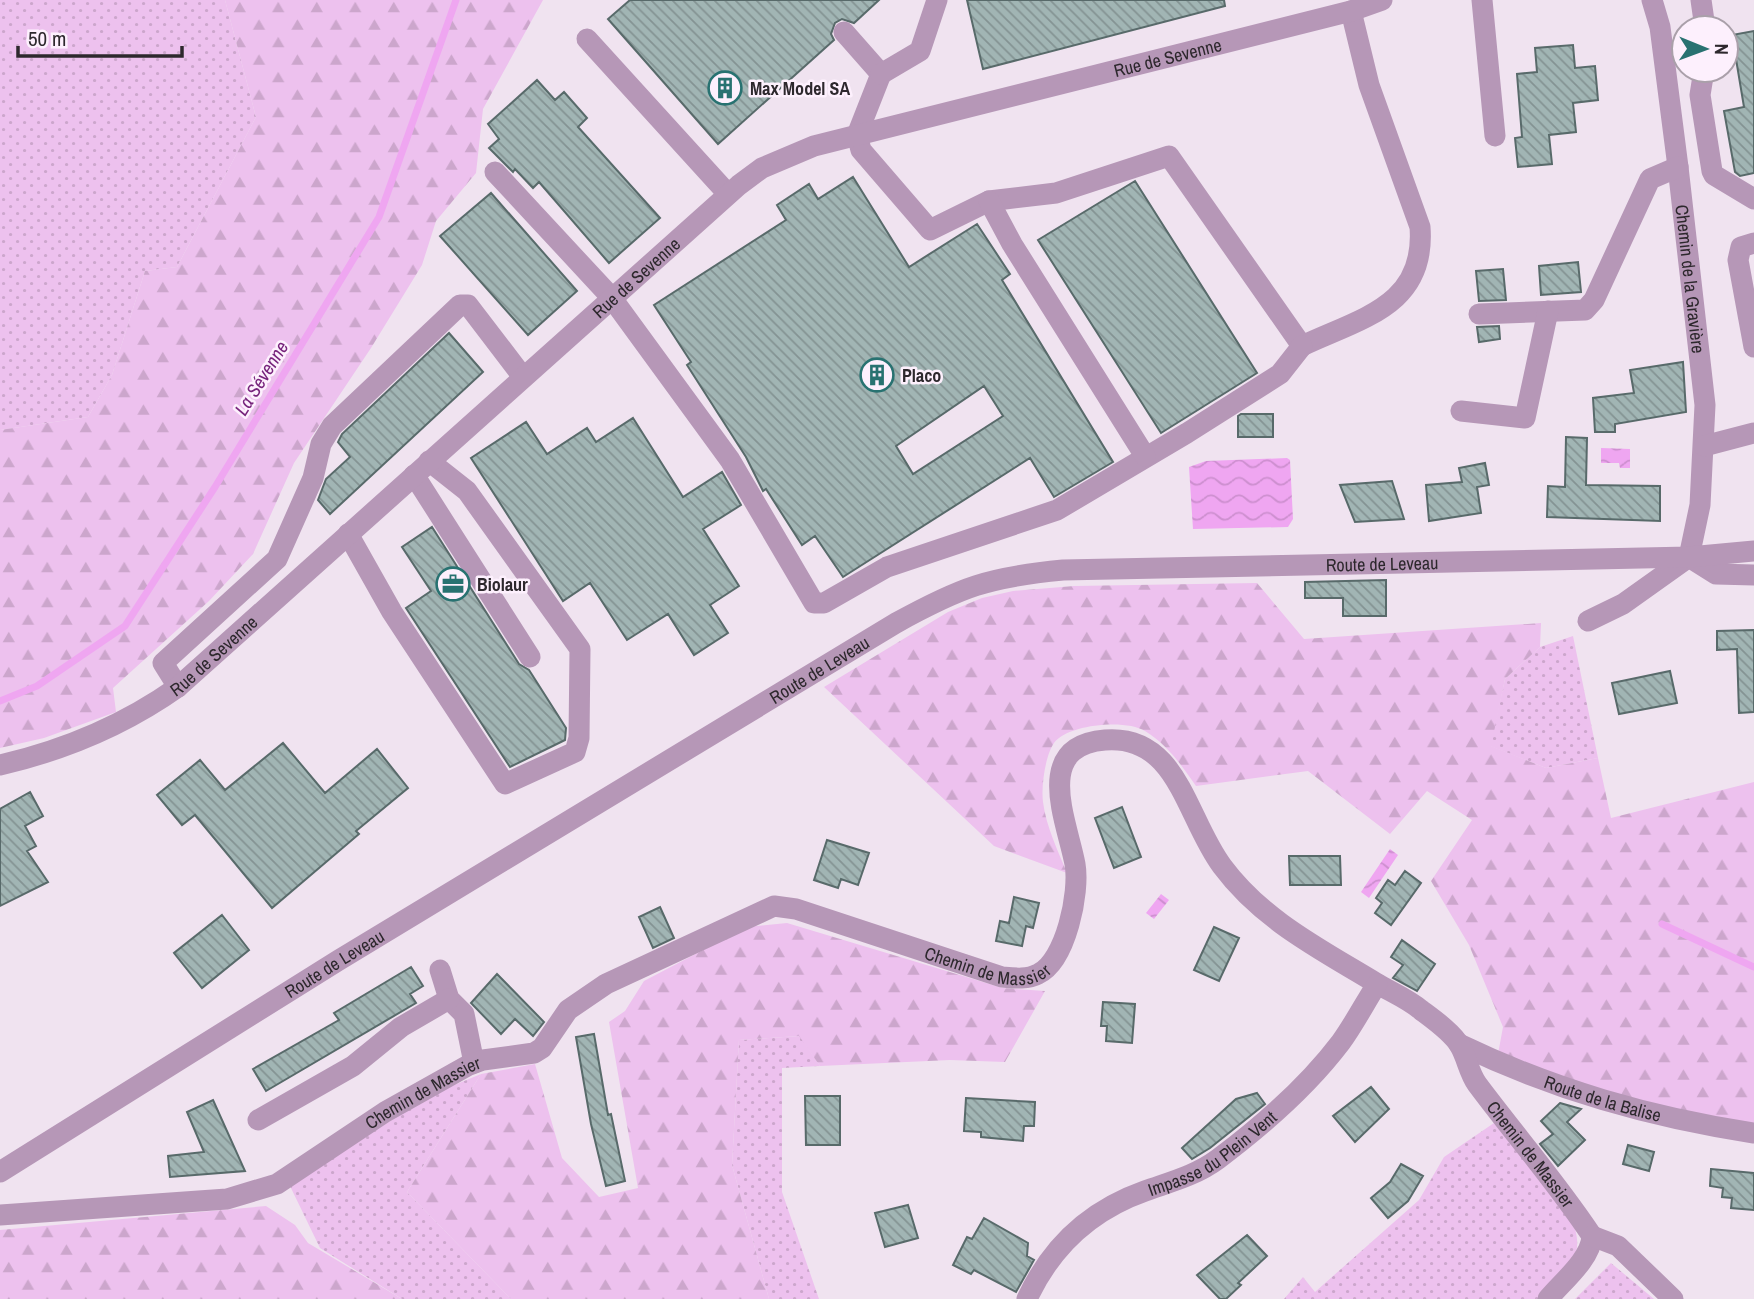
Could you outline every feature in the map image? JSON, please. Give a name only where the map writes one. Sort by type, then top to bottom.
[{"type":"street","points":[[937,0],[920,51],[881,74],[857,135],[861,150],[930,230],[989,201],[1056,193],[1169,156],[1302,346]]},
{"type":"street","name":"Rue de Sevenne","points":[[0,765],[86,739],[142,712],[178,687],[611,297],[728,194],[762,168],[793,152],[1351,11],[1382,0]]},
{"type":"street","points":[[1482,0],[1495,136]]},
{"type":"street","name":"Chemin de la Gravière","points":[[1652,0],[1660,27],[1705,405],[1700,505],[1689,556]]},
{"type":"street","points":[[495,172],[611,297],[730,460],[814,603],[824,603],[887,567],[1038,519],[1280,374],[1302,346],[1390,304],[1409,285],[1418,268],[1422,250],[1420,227],[1368,85],[1351,11]]},
{"type":"street","points":[[844,32],[881,74]]},
{"type":"street","points":[[587,39],[728,194]]},
{"type":"street","points":[[1702,84],[1700,95],[1712,171],[1714,175],[1754,199]]},
{"type":"street","points":[[1479,314],[1585,310],[1594,300],[1650,179],[1678,167]]},
{"type":"street","points":[[989,201],[1012,244],[1145,456]]},
{"type":"street","points":[[1754,243],[1741,247],[1738,260],[1754,347]]},
{"type":"street","points":[[178,687],[163,663],[277,559],[313,478],[321,443],[331,426],[460,304],[468,305],[523,377]]},
{"type":"street","points":[[1461,411],[1525,418],[1548,311]]},
{"type":"street","points":[[1704,446],[1754,433]]},
{"type":"street","points":[[348,534],[392,612],[505,784],[575,752],[579,738],[580,649],[467,491],[421,468]]},
{"type":"street","points":[[421,468],[530,657]]},
{"type":"street","name":"Route de Leveau","points":[[1,1166],[801,681],[945,595],[977,583],[1014,575],[1063,570],[1689,556],[1754,551]]},
{"type":"street","points":[[1588,621],[1623,604],[1689,556],[1716,574],[1754,575]]},
{"type":"street","name":"Chemin de Massier","points":[[0,1215],[227,1199],[277,1184],[385,1112],[474,1063],[534,1053],[542,1048],[568,1010],[586,995],[774,906],[806,912],[991,975],[1037,975],[1047,969],[1062,942],[1076,898],[1075,863],[1059,804],[1063,765],[1070,753],[1086,745],[1103,740],[1126,740],[1153,751],[1176,780],[1198,829],[1216,857],[1251,900],[1289,931],[1420,1009],[1459,1044],[1474,1081],[1592,1236]]},
{"type":"street","points":[[440,970],[449,999],[458,1005],[464,1014],[474,1063]]},
{"type":"street","name":"Impasse du Plein Vent","points":[[1027,1299],[1051,1258],[1083,1224],[1144,1191],[1183,1179],[1216,1160],[1300,1090],[1341,1042],[1377,984]]},
{"type":"street","points":[[258,1120],[353,1066],[401,1027],[449,999]]},
{"type":"street","name":"Route de la Balise","points":[[1459,1044],[1503,1065],[1594,1099],[1690,1124],[1754,1133]]},
{"type":"street","points":[[1548,1299],[1584,1256],[1592,1244],[1592,1236],[1618,1246],[1673,1299]]},
{"type":"green space","points":[[0,0],[225,0],[256,117],[177,267],[145,271],[112,375],[88,417],[0,430]]},
{"type":"green space","points":[[225,0],[543,0],[483,109],[476,173],[436,221],[422,265],[371,348],[294,463],[253,554],[209,601],[113,688],[116,712],[44,738],[0,748],[0,430],[88,417],[112,375],[145,271],[177,267],[256,117]]},
{"type":"green space","points":[[1257,583],[1304,639],[1541,623],[1540,647],[1505,679],[1491,746],[1546,768],[1598,758],[1611,818],[1754,782],[1754,1124],[1634,1101],[1498,1054],[1503,1027],[1469,945],[1431,881],[1472,820],[1427,791],[1390,834],[1308,771],[1196,786],[1167,749],[1145,731],[1125,725],[1084,728],[1071,731],[1054,743],[1043,780],[1043,802],[1047,820],[1067,873],[994,846],[824,687],[948,612],[982,598],[1013,591],[1074,586]]},
{"type":"green space","points":[[1573,636],[1598,758],[1546,768],[1490,746],[1505,679],[1540,647]]},
{"type":"green space","points":[[787,923],[1003,988],[1045,991],[1005,1062],[950,1060],[820,1066],[799,1036],[739,1040],[732,1165],[769,1299],[511,1299],[407,1192],[481,1074],[535,1064],[562,1158],[599,1197],[638,1188],[609,1022],[625,1011],[644,981],[747,927]]},
{"type":"green space","points":[[800,1036],[820,1066],[782,1068],[782,1192],[819,1299],[769,1299],[732,1165],[739,1040]]},
{"type":"green space","points":[[481,1074],[407,1192],[511,1299],[402,1299],[320,1248],[290,1186],[430,1095]]},
{"type":"green space","points":[[1494,1123],[1570,1216],[1575,1230],[1577,1243],[1572,1263],[1538,1299],[1284,1299],[1303,1277],[1315,1292],[1419,1200],[1444,1157]]},
{"type":"green space","points":[[266,1206],[295,1225],[308,1243],[402,1299],[0,1299],[0,1230]]},
{"type":"green space","points":[[1611,1263],[1654,1299],[1575,1299]]},
{"type":"water","points":[[1601,448],[1630,449],[1630,468],[1620,468],[1619,463],[1601,463]]},
{"type":"water","points":[[1290,460],[1293,519],[1288,527],[1193,529],[1189,467],[1206,461]]},
{"type":"water","points":[[1390,849],[1398,855],[1369,898],[1361,892]]},
{"type":"water","points":[[1161,894],[1169,900],[1154,919],[1146,913]]},
{"type":"building","name":"Max Model SA","points":[[630,0],[879,0],[854,23],[842,19],[835,23],[831,34],[834,40],[718,144],[608,19]]},
{"type":"building","points":[[967,0],[1224,0],[1225,6],[983,69]]},
{"type":"building","points":[[1754,31],[1754,173],[1740,176],[1735,172],[1724,111],[1744,107],[1740,83],[1740,34]]},
{"type":"building","points":[[1573,45],[1575,68],[1595,66],[1598,100],[1573,103],[1576,132],[1549,135],[1552,164],[1518,167],[1515,138],[1522,137],[1517,74],[1537,72],[1535,48]]},
{"type":"building","points":[[537,80],[555,100],[564,92],[587,118],[578,127],[660,218],[609,263],[539,182],[533,188],[489,148],[499,139],[488,124]]},
{"type":"building","name":"Placo","points":[[853,177],[909,267],[977,224],[1010,274],[1002,280],[1113,462],[1054,497],[1030,458],[843,577],[815,536],[802,545],[766,489],[763,491],[746,457],[687,365],[691,362],[654,305],[786,220],[777,205],[809,184],[818,199]],"holes":[[[984,386],[1003,416],[913,474],[896,446]]]},
{"type":"building","points":[[1135,181],[1257,373],[1161,433],[1038,240]]},
{"type":"building","points":[[491,193],[577,291],[528,335],[440,236]]},
{"type":"building","points":[[1578,262],[1581,292],[1541,295],[1539,266]]},
{"type":"building","points":[[1503,269],[1506,300],[1479,301],[1476,271]]},
{"type":"building","points":[[1499,326],[1500,339],[1479,342],[1477,327]]},
{"type":"building","points":[[449,333],[483,372],[330,514],[318,500],[326,479],[350,457],[338,442],[342,434]]},
{"type":"building","points":[[1683,362],[1686,412],[1615,424],[1615,432],[1595,432],[1593,398],[1634,393],[1630,370]]},
{"type":"building","points":[[1273,414],[1273,437],[1238,437],[1238,416]]},
{"type":"building","points":[[633,418],[683,497],[722,472],[741,505],[703,529],[739,586],[710,605],[728,633],[694,655],[668,614],[627,640],[590,583],[563,601],[471,458],[526,422],[547,454],[587,428],[596,442]]},
{"type":"building","points":[[1566,437],[1587,438],[1586,485],[1660,486],[1660,521],[1547,517],[1548,486],[1565,487]]},
{"type":"building","points":[[1485,463],[1489,485],[1477,487],[1481,513],[1429,521],[1426,485],[1462,482],[1459,468]]},
{"type":"building","points":[[1392,481],[1404,519],[1355,522],[1340,485]]},
{"type":"building","points":[[432,527],[519,664],[529,670],[566,728],[565,740],[510,767],[406,608],[431,591],[402,547]]},
{"type":"building","points":[[1386,580],[1386,616],[1343,616],[1343,598],[1305,598],[1305,582]]},
{"type":"building","points":[[1754,630],[1754,712],[1739,713],[1737,649],[1717,650],[1717,631]]},
{"type":"building","points":[[1670,671],[1677,703],[1619,714],[1612,683]]},
{"type":"building","points":[[283,743],[325,793],[377,749],[408,788],[356,831],[359,834],[272,908],[195,815],[182,825],[157,795],[200,760],[225,790]]},
{"type":"building","points":[[30,792],[43,816],[25,826],[36,846],[27,851],[48,882],[0,906],[0,809]]},
{"type":"building","points":[[1122,807],[1141,857],[1114,868],[1095,818]]},
{"type":"building","points":[[827,840],[869,853],[858,885],[841,879],[838,888],[814,880]]},
{"type":"building","points":[[1289,856],[1340,856],[1341,885],[1290,885]]},
{"type":"building","points":[[1405,871],[1421,883],[1391,925],[1375,913],[1382,903],[1376,898],[1388,880],[1395,885]]},
{"type":"building","points":[[1014,897],[1039,903],[1033,928],[1026,926],[1022,946],[996,941],[1000,921],[1009,923]]},
{"type":"building","points":[[660,907],[674,938],[653,948],[639,917]]},
{"type":"building","points":[[222,915],[249,950],[202,988],[174,953]]},
{"type":"building","points":[[1214,927],[1239,938],[1219,981],[1194,970]]},
{"type":"building","points":[[1402,940],[1435,964],[1417,991],[1393,978],[1403,965],[1391,957]]},
{"type":"building","points":[[411,967],[423,986],[410,994],[416,1003],[266,1091],[253,1069],[339,1020],[334,1013]]},
{"type":"building","points":[[497,974],[544,1022],[533,1036],[515,1019],[501,1034],[471,1003]]},
{"type":"building","points":[[1103,1002],[1135,1004],[1132,1043],[1106,1041],[1107,1026],[1101,1026]]},
{"type":"building","points":[[594,1034],[608,1115],[611,1114],[625,1181],[606,1186],[591,1124],[576,1037]]},
{"type":"building","points":[[1371,1087],[1389,1109],[1355,1142],[1333,1116]]},
{"type":"building","points":[[1257,1093],[1265,1104],[1210,1148],[1192,1159],[1182,1148],[1236,1099]]},
{"type":"building","points":[[805,1096],[840,1096],[840,1145],[806,1145]]},
{"type":"building","points":[[966,1098],[1035,1102],[1034,1126],[1024,1126],[1023,1141],[981,1137],[981,1132],[964,1131]]},
{"type":"building","points":[[213,1100],[245,1171],[170,1177],[168,1156],[204,1152],[187,1112]]},
{"type":"building","points":[[1560,1103],[1581,1109],[1567,1122],[1585,1140],[1558,1166],[1540,1144],[1553,1134],[1541,1121]]},
{"type":"building","points":[[1628,1145],[1654,1152],[1649,1171],[1623,1164]]},
{"type":"building","points":[[1401,1164],[1423,1176],[1408,1201],[1388,1218],[1371,1198],[1390,1182]]},
{"type":"building","points":[[1711,1169],[1754,1173],[1754,1210],[1731,1208],[1732,1198],[1722,1197],[1723,1188],[1710,1186]]},
{"type":"building","points":[[908,1205],[918,1238],[885,1247],[875,1213]]},
{"type":"building","points":[[984,1218],[1028,1243],[1027,1256],[1034,1260],[1016,1292],[974,1270],[971,1274],[953,1265],[967,1237],[972,1239]]},
{"type":"building","points":[[1247,1235],[1267,1256],[1238,1283],[1241,1285],[1226,1299],[1220,1299],[1197,1275]]},
{"type":"waterway","name":"La Sévenne","points":[[0,701],[37,686],[125,626],[215,487],[379,217],[456,0]]},
{"type":"waterway","points":[[1662,924],[1754,967]]},
{"type":"place","name":"Max Model SA","points":[[725,88]]},
{"type":"place","name":"Placo","points":[[877,375]]},
{"type":"place","name":"Biolaur","points":[[453,584]]}]
